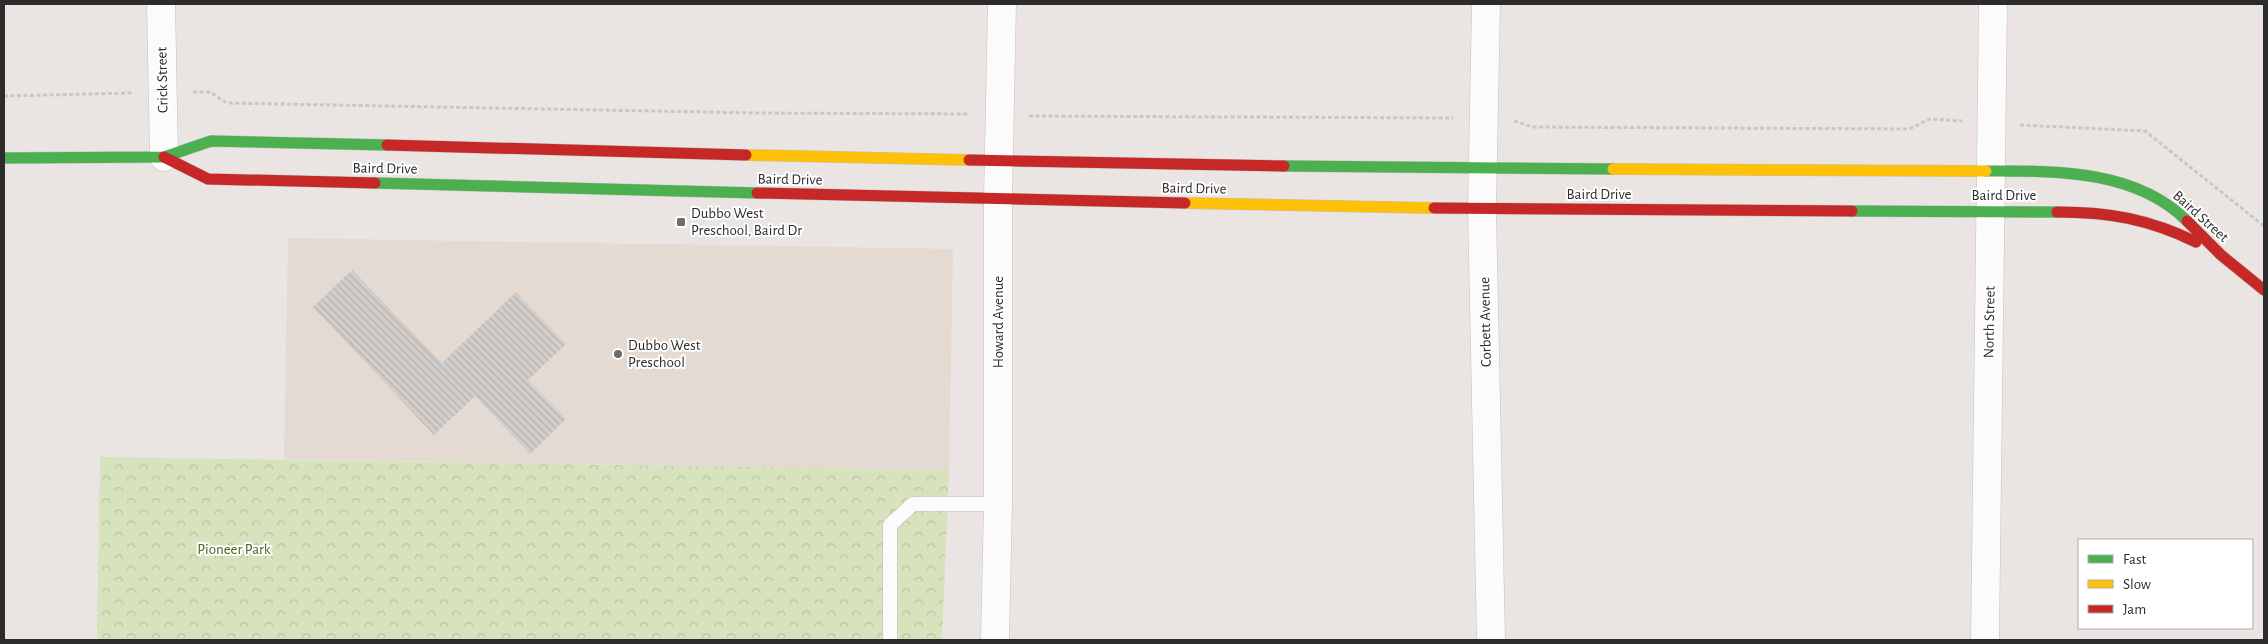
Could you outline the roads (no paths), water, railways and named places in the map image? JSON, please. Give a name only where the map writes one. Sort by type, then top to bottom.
[{"type":"street","name":"Crick Street","points":[[161,4],[164,157]]},
{"type":"street","name":"Howard Avenue","points":[[995,640],[998,504],[998,161],[1002,4]]},
{"type":"street","name":"Corbett Avenue","points":[[1486,4],[1482,209],[1491,640]]},
{"type":"street","name":"North Street","points":[[1985,640],[1993,4]]},
{"type":"street","name":"Baird Drive","points":[[4,158],[164,157],[211,141],[998,161],[1482,169],[1990,170]]},
{"type":"street","name":"Baird Drive","points":[[164,157],[208,179],[1482,209],[2094,212],[2135,217],[2174,230],[2221,255]]},
{"type":"street","name":"Baird Street","points":[[1990,170],[2074,173],[2111,178],[2150,193],[2183,217],[2221,255],[2264,290]]},
{"type":"lane","points":[[890,640],[890,525],[913,504],[998,504]]},
{"type":"place","name":"Dubbo West Preschool, Baird Dr","points":[[681,222]]},
{"type":"place","name":"Dubbo West Preschool","points":[[618,354]]},
{"type":"park label","name":"Pioneer Park","points":[[234,549]]}]
